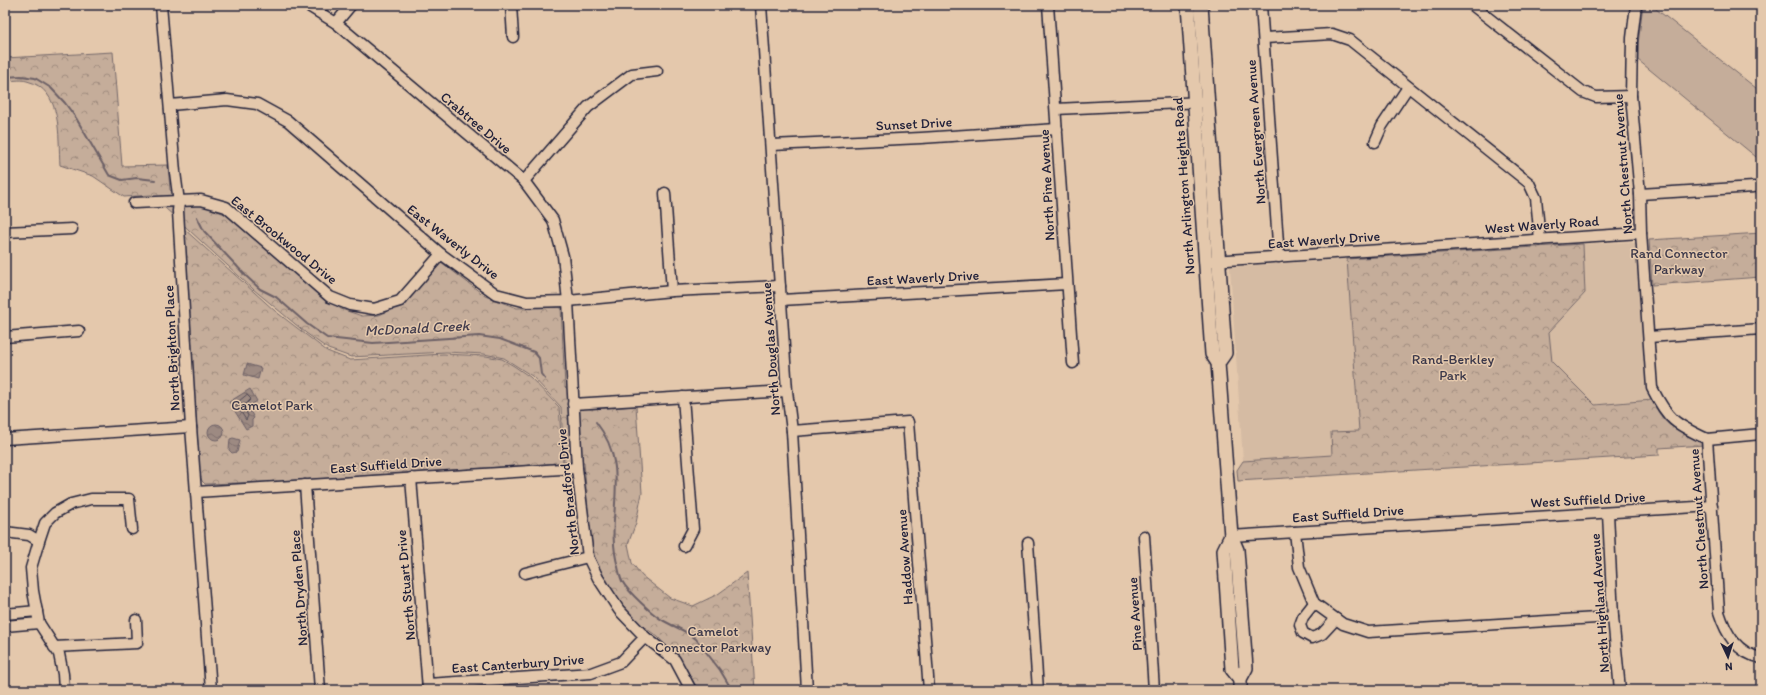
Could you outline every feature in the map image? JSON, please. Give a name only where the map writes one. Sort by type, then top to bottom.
[{"type":"main road","name":"North Arlington Heights Road","points":[[1188,5],[1195,102],[1212,261],[1224,353],[1218,363],[1232,536],[1237,550],[1246,668],[1240,684]]},
{"type":"main road","name":"North Arlington Heights Road","points":[[1202,5],[1208,101],[1212,261]]},
{"type":"street","name":"North Brighton Place","points":[[161,5],[179,202],[178,211],[191,426],[211,690]]},
{"type":"street","name":"Crabtree Drive","points":[[307,5],[336,23],[524,181],[553,220],[563,256],[568,301]]},
{"type":"street","points":[[336,23],[351,5]]},
{"type":"street","points":[[511,5],[513,37]]},
{"type":"street","name":"North Douglas Avenue","points":[[762,5],[780,286],[792,431],[807,690]]},
{"type":"street","name":"North Pine Avenue","points":[[1048,5],[1073,363]]},
{"type":"street","name":"North Evergreen Avenue","points":[[1261,5],[1279,257]]},
{"type":"street","points":[[1472,5],[1583,92],[1596,97],[1631,96]]},
{"type":"street","name":"North Chestnut Avenue","points":[[1636,5],[1632,38],[1631,96],[1640,194],[1641,233],[1652,388],[1664,410],[1680,426],[1707,439],[1719,612],[1729,636],[1738,647],[1749,654],[1761,658]]},
{"type":"street","points":[[1264,38],[1332,34],[1350,40],[1529,184],[1536,198],[1540,240]]},
{"type":"street","points":[[524,181],[588,107],[632,74],[657,71]]},
{"type":"street","points":[[1375,142],[1382,126],[1408,87]]},
{"type":"street","name":"East Waverly Drive","points":[[170,105],[227,100],[257,104],[288,121],[441,254],[496,294],[527,302],[568,301],[672,291],[780,286]]},
{"type":"street","points":[[1056,109],[1208,101]]},
{"type":"street","name":"Sunset Drive","points":[[772,145],[921,138],[1057,129]]},
{"type":"street","points":[[1640,194],[1754,187]]},
{"type":"street","points":[[665,193],[672,291]]},
{"type":"street","name":"East Brookwood Drive","points":[[134,203],[201,200],[226,207],[330,297],[350,305],[374,309],[400,301],[441,254]]},
{"type":"street","points":[[5,232],[72,229]]},
{"type":"street","name":"West Waverly Road","points":[[1444,245],[1641,233]]},
{"type":"street","name":"East Waverly Drive","points":[[1212,261],[1444,245]]},
{"type":"street","name":"East Waverly Drive","points":[[781,300],[1067,284]]},
{"type":"street","name":"North Bradford Drive","points":[[568,301],[577,468],[588,557],[598,578],[620,610],[645,637],[675,660],[691,690]]},
{"type":"street","points":[[1648,337],[1761,329]]},
{"type":"street","points":[[5,337],[79,331]]},
{"type":"street","points":[[573,404],[788,391]]},
{"type":"street","points":[[683,397],[693,529],[684,546]]},
{"type":"street","name":"Haddow Avenue","points":[[792,431],[908,422],[929,690]]},
{"type":"street","points":[[5,439],[191,426]]},
{"type":"street","points":[[1707,439],[1761,434]]},
{"type":"street","name":"East Suffield Drive","points":[[196,492],[577,468]]},
{"type":"street","name":"North Stuart Drive","points":[[411,478],[428,687]]},
{"type":"street","name":"North Dryden Place","points":[[305,485],[320,690]]},
{"type":"street","points":[[64,690],[63,674],[58,654],[40,623],[33,591],[31,568],[46,523],[55,513],[71,504],[91,499],[129,499],[132,529]]},
{"type":"street","name":"West Suffield Drive","points":[[1466,520],[1608,514],[1712,506]]},
{"type":"street","name":"North Highland Avenue","points":[[1608,514],[1613,616],[1620,690]]},
{"type":"street","name":"East Suffield Drive","points":[[1232,536],[1466,520]]},
{"type":"street","points":[[5,532],[29,535],[39,541]]},
{"type":"street","points":[[1295,532],[1299,567],[1314,603],[1342,624],[1368,632],[1613,616]]},
{"type":"street","name":"Pine Avenue","points":[[1144,536],[1154,690]]},
{"type":"street","points":[[1028,543],[1038,690]]},
{"type":"street","points":[[525,573],[588,557]]},
{"type":"street","points":[[1314,603],[1303,617],[1300,625],[1304,633],[1312,638],[1322,634],[1336,619]]},
{"type":"street","points":[[5,614],[37,611]]},
{"type":"street","points":[[54,647],[137,643],[136,620]]},
{"type":"street","points":[[5,626],[40,623]]},
{"type":"street","name":"East Canterbury Drive","points":[[428,687],[591,673],[621,662],[645,637]]},
{"type":"shaded area","points":[[1635,243],[1637,245],[1648,387],[1652,400],[1595,405],[1551,362],[1549,332],[1585,293],[1583,244]]},
{"type":"shaded area","points":[[1347,259],[1359,431],[1333,455],[1243,461],[1230,267]]},
{"type":"green space","points":[[1643,5],[1651,5],[1761,92],[1761,161],[1638,60],[1638,44]]},
{"type":"green space","name":"Camelot Connector Parkway","points":[[113,52],[122,166],[168,165],[170,190],[190,206],[200,204],[227,215],[319,293],[341,309],[362,316],[379,315],[402,305],[441,262],[485,296],[517,308],[561,307],[565,387],[590,409],[636,406],[642,493],[636,523],[628,544],[632,563],[642,576],[670,598],[693,606],[718,594],[747,573],[755,690],[698,690],[684,665],[658,637],[640,624],[613,594],[595,559],[589,525],[584,463],[564,463],[561,407],[532,376],[504,358],[484,354],[446,352],[351,357],[328,349],[306,333],[253,289],[151,195],[124,197],[93,176],[60,165],[58,128],[53,104],[47,94],[39,86],[24,80],[5,81],[5,58]]},
{"type":"green space","name":"Camelot Park","points":[[183,228],[275,311],[327,351],[350,360],[443,354],[486,356],[502,359],[514,366],[530,377],[559,407],[563,463],[269,482],[205,484],[200,475]]},
{"type":"green space","name":"Rand Connector Parkway","points":[[1761,233],[1761,277],[1652,285],[1649,240]]},
{"type":"green space","name":"Rand-Berkley Park","points":[[1583,244],[1585,293],[1549,332],[1552,362],[1595,405],[1652,400],[1658,412],[1669,425],[1693,437],[1704,445],[1659,448],[1659,455],[1238,481],[1237,470],[1243,461],[1332,455],[1331,432],[1359,431],[1347,259]]},
{"type":"water","points":[[247,364],[261,368],[258,379],[244,375]]},
{"type":"water","points":[[250,389],[257,401],[248,407],[254,418],[252,420],[252,426],[246,429],[229,402]]},
{"type":"water","points":[[216,424],[223,429],[224,432],[219,439],[216,440],[209,435],[208,432],[213,425]]},
{"type":"water","points":[[233,438],[240,440],[237,452],[232,453],[229,450],[230,439]]},
{"type":"waterway","name":"McDonald Creek","points":[[5,77],[21,76],[35,78],[51,88],[76,118],[109,175],[122,180],[137,178],[155,180]]},
{"type":"waterway","name":"McDonald Creek","points":[[197,217],[204,231],[246,276],[260,289],[276,297],[307,324],[327,338],[373,343],[479,336],[500,339],[534,352],[539,358],[541,374],[545,379]]},
{"type":"waterway","name":"McDonald Creek","points":[[596,422],[607,440],[613,458],[616,476],[614,548],[622,581],[635,597],[654,614],[696,639],[720,670],[732,690]]}]
